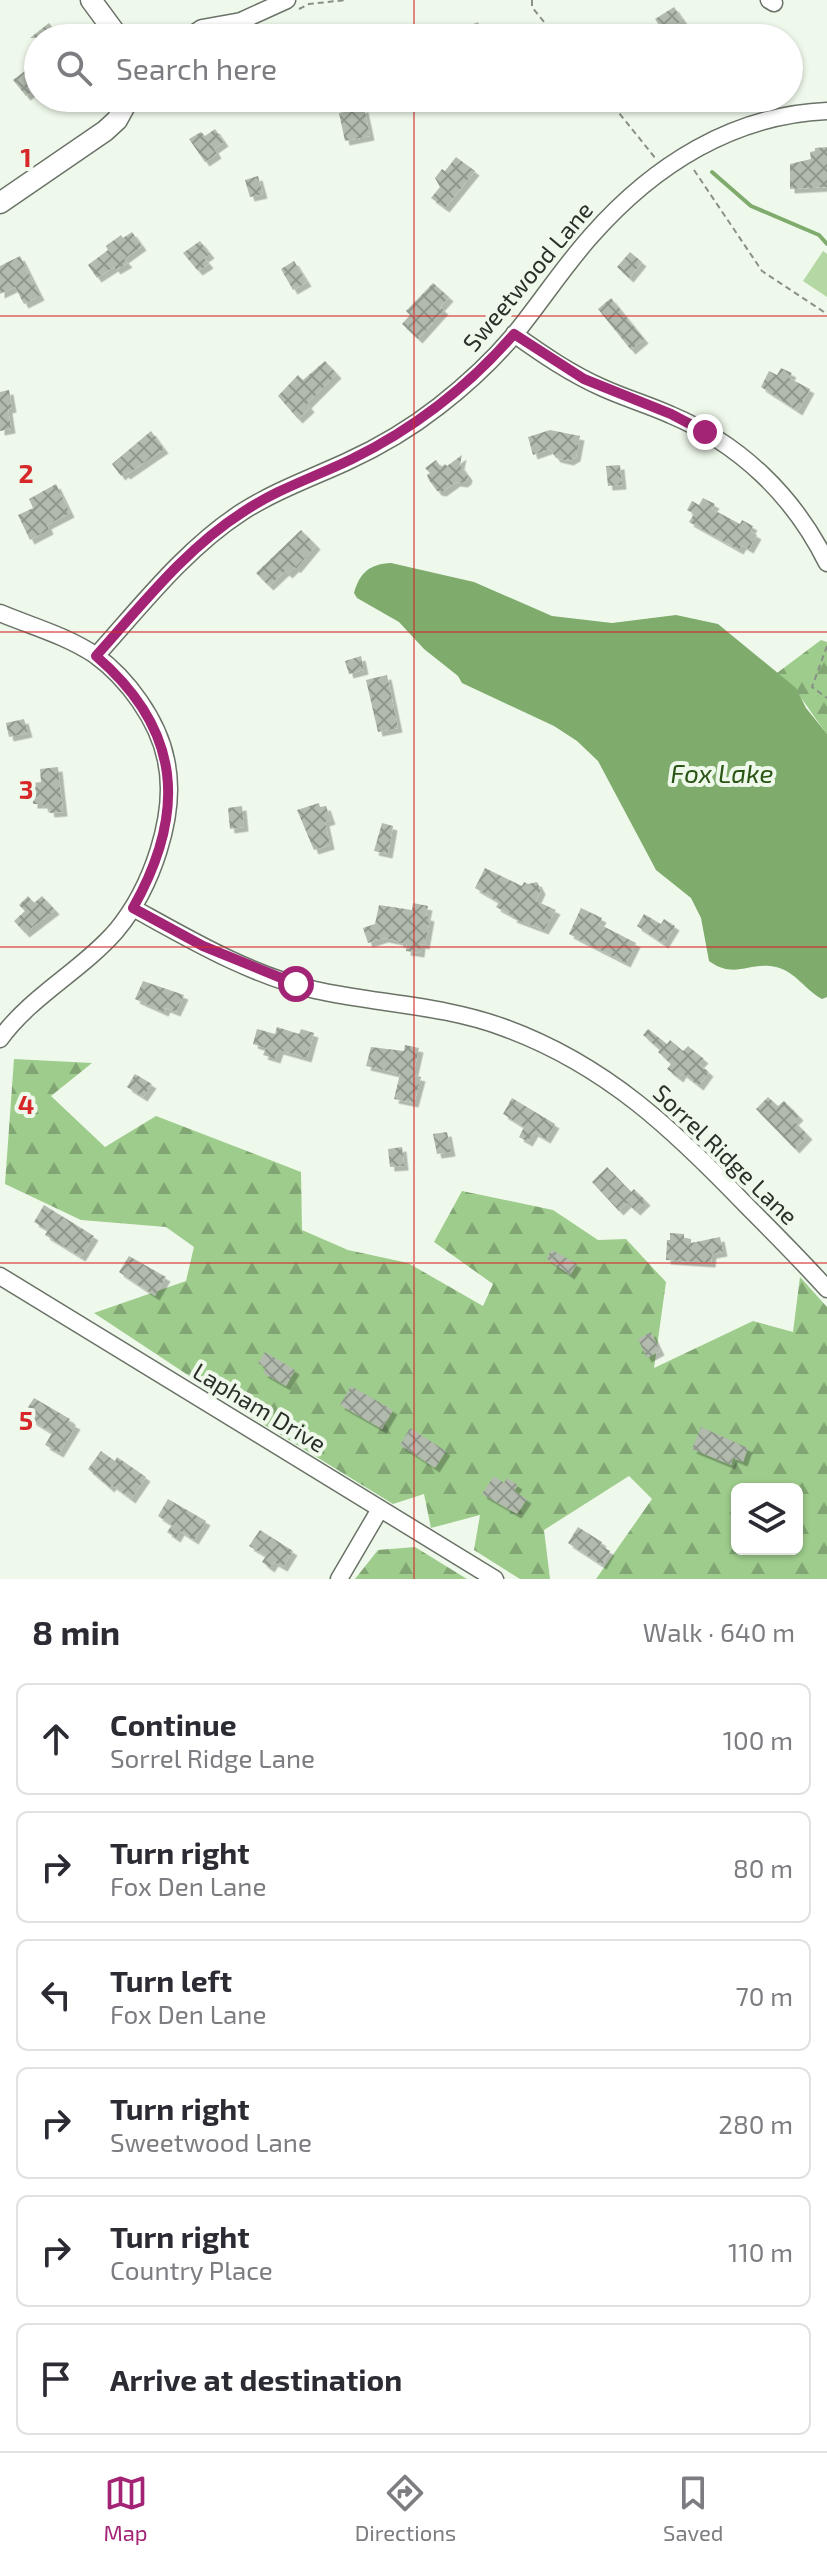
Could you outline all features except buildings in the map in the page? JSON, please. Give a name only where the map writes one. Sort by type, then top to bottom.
[{"type":"main road","points":[[91,0],[109,24]]},
{"type":"main road","points":[[0,203],[105,131],[121,112]]},
{"type":"street","points":[[224,24],[241,21],[287,0]]},
{"type":"street","name":"Sweetwood Lane","points":[[96,656],[174,570],[241,513],[412,426],[463,386],[514,334],[613,212],[665,169],[720,135],[743,126],[789,115],[827,111]]},
{"type":"street","points":[[514,334],[584,379],[689,423],[740,454],[802,518],[827,563]]},
{"type":"street","points":[[0,613],[96,656],[136,697],[160,738],[167,761],[167,802],[162,835],[144,888],[133,908],[112,935],[23,1012],[0,1039]]},
{"type":"street","name":"Sorrel Ridge Lane","points":[[133,908],[216,952],[296,984],[349,997],[473,1017],[539,1042],[586,1066],[616,1084],[676,1134],[827,1289]]},
{"type":"street","name":"Lapham Drive","points":[[0,1276],[495,1579]]},
{"type":"street","points":[[339,1579],[380,1509]]},
{"type":"path","points":[[532,0],[532,7],[546,24]]},
{"type":"path","points":[[618,112],[665,169]]},
{"type":"path","points":[[684,155],[762,271],[827,314]]},
{"type":"path","points":[[827,646],[812,687],[827,698]]},
{"type":"green space","points":[[821,640],[827,642],[827,734],[798,694],[777,673]]},
{"type":"green space","points":[[14,1059],[92,1063],[51,1096],[105,1147],[156,1116],[301,1172],[302,1230],[348,1250],[408,1263],[483,1306],[493,1284],[434,1242],[462,1191],[553,1210],[598,1240],[626,1239],[666,1282],[654,1368],[753,1321],[793,1332],[800,1277],[827,1307],[827,1579],[596,1579],[652,1499],[629,1476],[544,1530],[550,1579],[520,1579],[474,1550],[480,1515],[431,1528],[424,1494],[393,1504],[253,1418],[94,1313],[186,1281],[194,1247],[166,1227],[81,1220],[5,1184]]},
{"type":"green space","points":[[415,1547],[467,1579],[355,1579],[378,1550]]},
{"type":"shaded area","points":[[823,251],[827,254],[827,297],[803,281]]},
{"type":"water","name":"Fox Lake","points":[[391,563],[474,582],[552,616],[612,623],[676,615],[718,624],[796,688],[806,708],[827,734],[827,997],[822,999],[783,969],[758,966],[735,970],[709,961],[701,918],[691,898],[656,870],[598,761],[577,741],[554,726],[462,683],[399,622],[357,598],[354,593],[363,575],[372,567]]},
{"type":"waterway","points":[[712,172],[751,206],[819,235],[827,244]]},
{"type":"route","points":[[296,984],[203,946],[133,908],[144,888],[162,835],[167,810],[167,761],[160,738],[136,697],[96,656],[174,570],[216,532],[279,491],[348,461],[412,426],[463,386],[514,334],[548,358],[603,389],[671,414],[705,432]]}]
